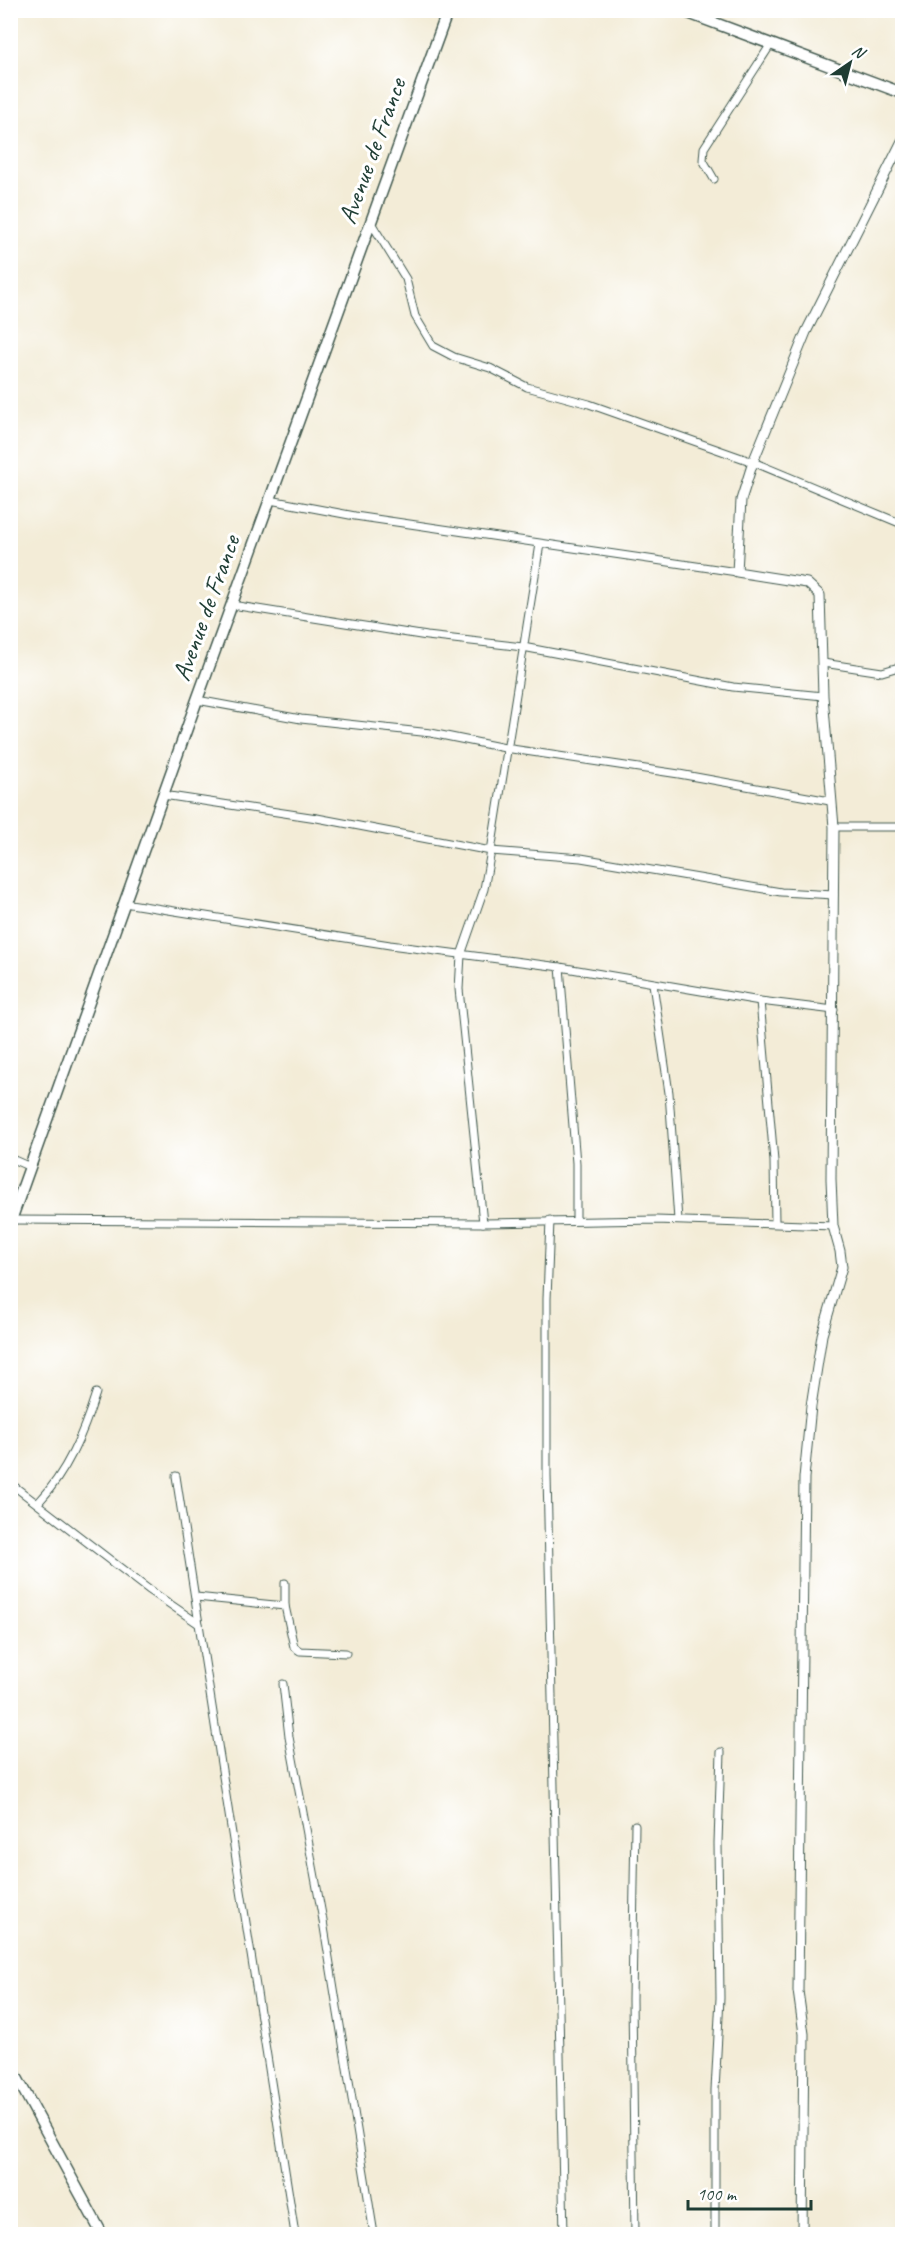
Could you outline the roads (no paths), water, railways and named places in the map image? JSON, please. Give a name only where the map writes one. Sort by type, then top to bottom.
[{"type":"main road","name":"Avenue de France","points":[[11,1221],[197,700],[448,10]]},
{"type":"main road","points":[[680,10],[903,93]]},
{"type":"main road","points":[[10,2065],[102,2235]]},
{"type":"street","points":[[714,179],[703,160],[704,148],[771,44]]},
{"type":"street","points":[[737,573],[741,500],[753,462],[806,332],[903,141]]},
{"type":"street","points":[[370,221],[406,279],[415,316],[433,346],[454,357],[490,368],[527,387],[589,404],[753,462],[903,524]]},
{"type":"street","points":[[270,500],[540,544],[807,583],[820,594],[823,696],[830,801],[834,827],[834,1010],[831,1126],[833,1226],[842,1267],[822,1335],[811,1406],[804,1478],[798,1991],[804,2034],[802,2235]]},
{"type":"street","points":[[483,1223],[459,989],[461,955],[484,889],[505,748],[540,544]]},
{"type":"street","points":[[232,605],[427,636],[523,647],[733,687],[823,696]]},
{"type":"street","points":[[823,663],[882,672],[903,666]]},
{"type":"street","points":[[197,700],[301,718],[431,733],[505,748],[679,774],[830,801]]},
{"type":"street","points":[[164,795],[317,819],[491,851],[580,858],[781,892],[834,895]]},
{"type":"street","points":[[834,827],[903,827]]},
{"type":"street","points":[[124,903],[461,955],[560,967],[760,1001],[834,1010]]},
{"type":"street","points":[[560,967],[576,1163],[576,1220]]},
{"type":"street","points":[[653,984],[669,1093],[678,1220]]},
{"type":"street","points":[[760,1001],[774,1161],[775,1223]]},
{"type":"street","points":[[10,1163],[12,1159],[30,1167]]},
{"type":"street","points":[[11,1221],[483,1223],[550,1220],[678,1220],[833,1226]]},
{"type":"street","points":[[550,1220],[547,1299],[547,1475],[564,2235]]},
{"type":"street","points":[[38,1503],[66,1468],[96,1393]]},
{"type":"street","points":[[176,1476],[296,2235]]},
{"type":"street","points":[[10,1483],[148,1589],[200,1624]]},
{"type":"street","points":[[285,1583],[285,1606],[291,1641],[297,1649],[346,1653]]},
{"type":"street","points":[[196,1597],[285,1606]]},
{"type":"street","points":[[283,1684],[374,2235]]},
{"type":"street","points":[[715,2235],[715,2090],[720,1998],[717,1843],[721,1752]]},
{"type":"street","points":[[635,1825],[632,1999],[635,2235]]}]
